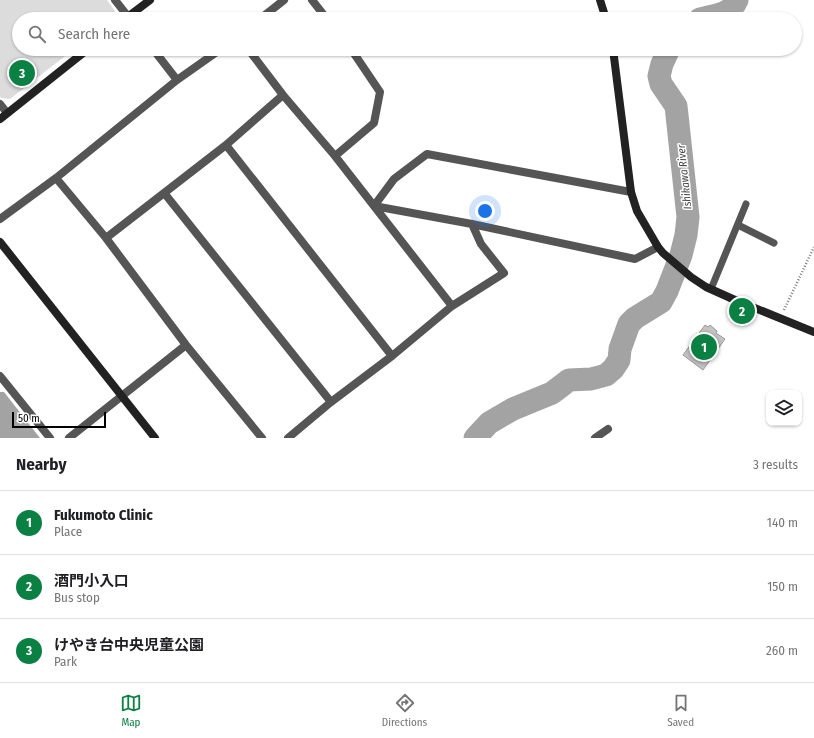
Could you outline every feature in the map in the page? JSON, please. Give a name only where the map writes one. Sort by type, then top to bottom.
[{"type":"street","points":[[115,0],[124,12]]},
{"type":"street","points":[[135,12],[150,0]]},
{"type":"street","points":[[269,12],[284,0]]},
{"type":"street","points":[[312,0],[321,12]]},
{"type":"street","points":[[600,0],[604,12]]},
{"type":"street","points":[[0,119],[79,56]]},
{"type":"street","points":[[158,56],[177,80]]},
{"type":"street","points":[[0,219],[56,178],[177,80],[211,56]]},
{"type":"street","points":[[253,56],[283,95],[335,156],[452,306]]},
{"type":"street","points":[[335,156],[374,123],[380,92],[356,56]]},
{"type":"street","points":[[614,56],[630,192],[637,211],[661,250],[691,277],[711,289],[814,332]]},
{"type":"street","points":[[106,238],[165,194],[226,145],[283,95]]},
{"type":"street","points":[[0,104],[7,113]]},
{"type":"street","points":[[226,145],[392,356]]},
{"type":"street","points":[[374,206],[394,179],[427,154],[630,192]]},
{"type":"street","points":[[56,178],[106,238],[186,345],[262,438]]},
{"type":"street","points":[[165,194],[331,402]]},
{"type":"street","points":[[374,206],[472,224],[635,259],[661,250]]},
{"type":"street","points":[[288,438],[331,402],[392,356],[452,306],[504,273],[481,244],[472,224]]},
{"type":"street","points":[[0,242],[155,438]]},
{"type":"street","points":[[69,438],[186,345]]},
{"type":"street","points":[[1,378],[50,438]]},
{"type":"street","points":[[595,438],[608,429]]},
{"type":"lane","points":[[711,289],[746,204]]},
{"type":"lane","points":[[738,225],[774,243]]},
{"type":"path","points":[[780,318],[814,247]]},
{"type":"shaded area","points":[[0,0],[107,0],[115,12],[12,12],[12,56],[65,56],[10,99],[1,98]]},
{"type":"shaded area","points":[[0,392],[4,392],[40,438],[0,438]]},
{"type":"building","points":[[705,325],[708,327],[710,325],[717,331],[716,333],[725,339],[703,370],[683,355]]},
{"type":"waterway","name":"Ishikawa River","points":[[726,12],[731,9],[737,0]]},
{"type":"waterway","name":"Ishikawa River","points":[[475,438],[489,423],[513,409],[552,393],[569,380],[591,379],[606,375],[613,369],[619,360],[620,349],[629,324],[635,318],[661,302],[667,291],[681,255],[686,235],[688,217],[676,106],[661,84],[659,76],[666,56]]},
{"type":"place","name":"けやき台中央児童公園","points":[[22,73]]},
{"type":"place","name":"酒門小入口","points":[[742,311]]},
{"type":"place","name":"Fukumoto Clinic","points":[[704,347]]}]
